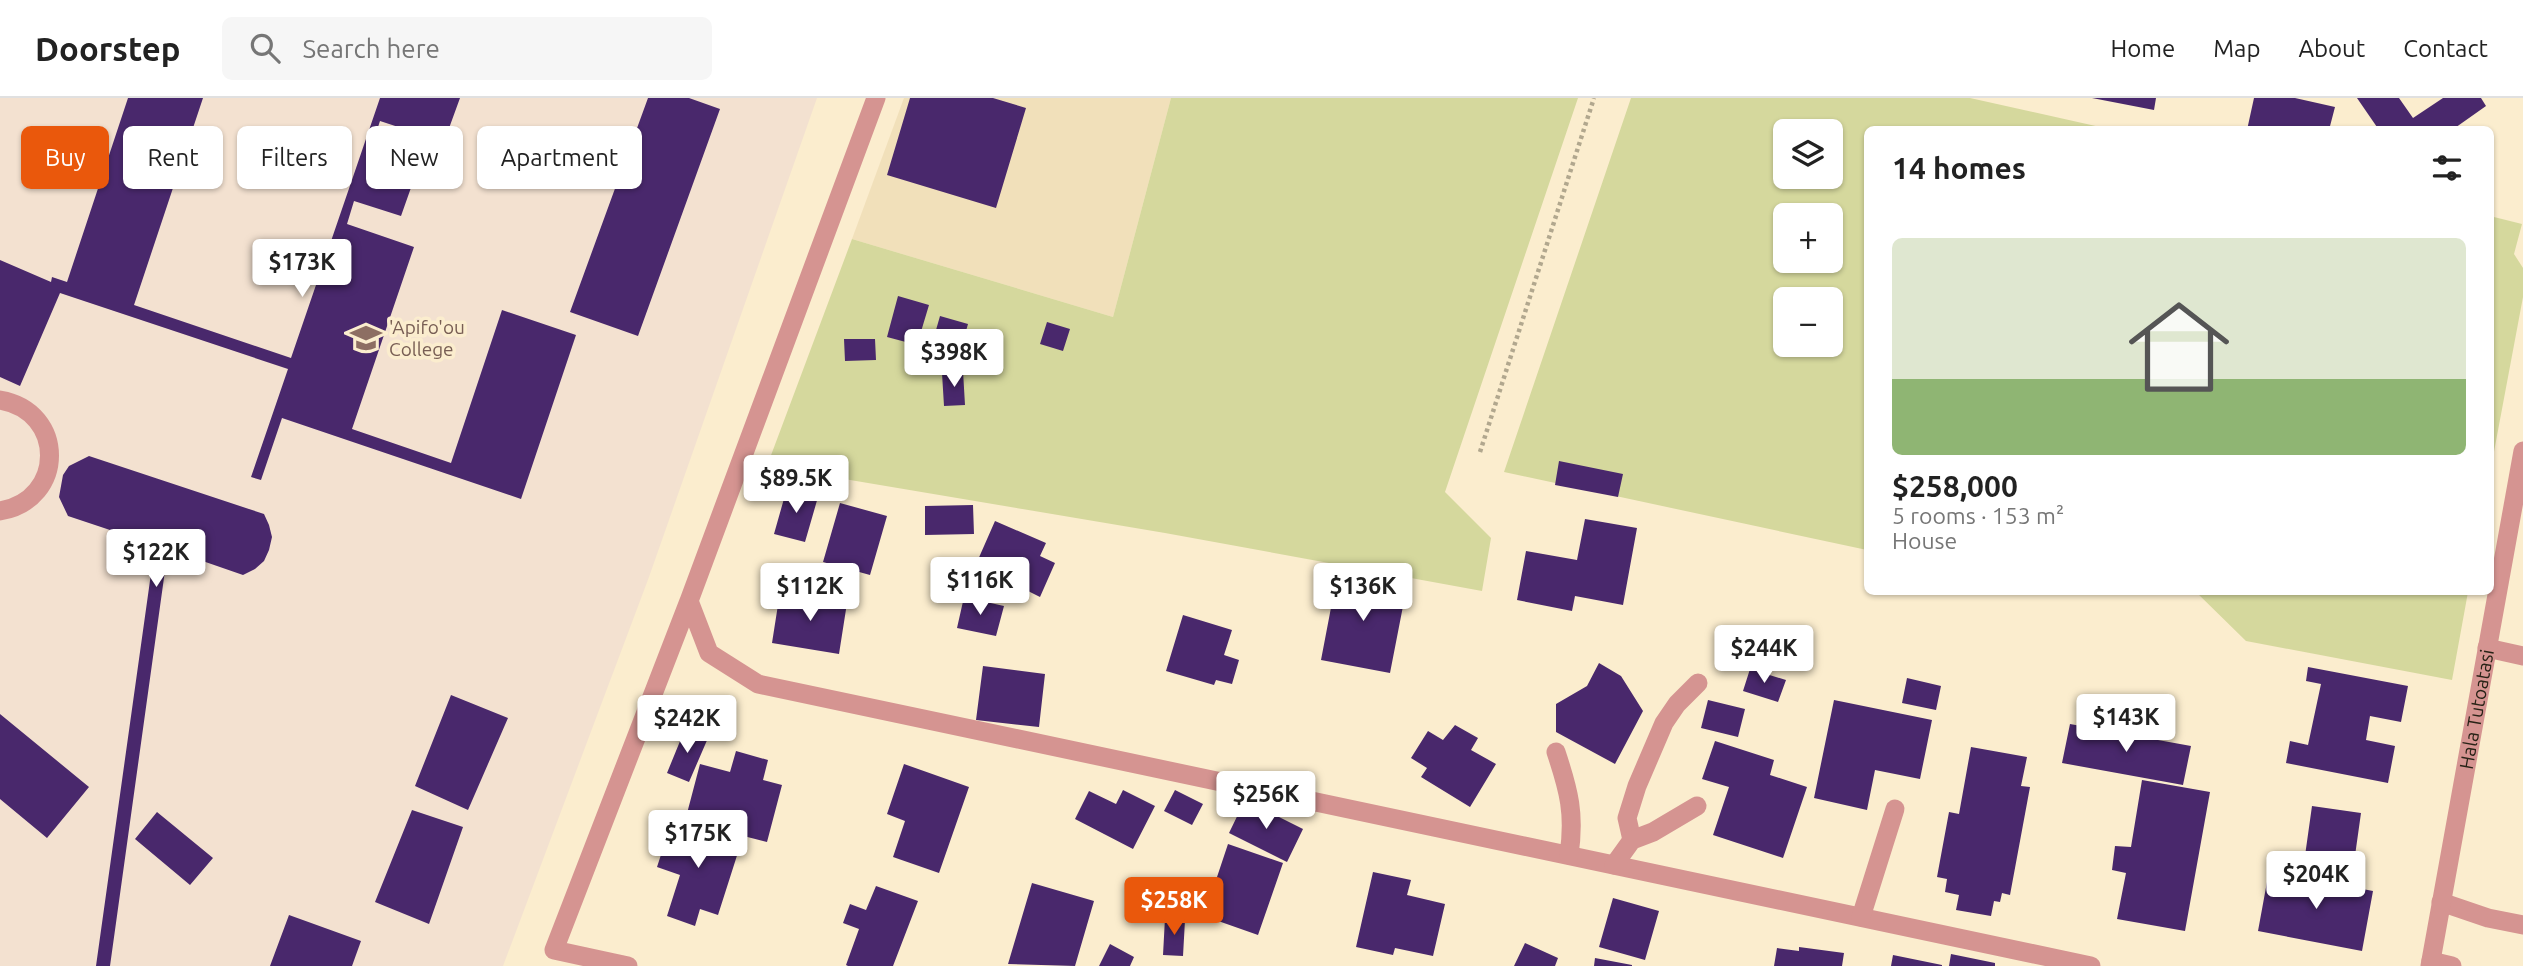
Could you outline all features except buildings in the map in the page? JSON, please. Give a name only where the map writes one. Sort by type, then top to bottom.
[{"type":"street","points":[[628,966],[554,950],[689,601],[876,98]]},
{"type":"street","points":[[0,400],[20,405],[35,417],[46,433],[50,451],[48,470],[41,487],[28,501],[0,511]]},
{"type":"street","name":"Hala Tutoatasi","points":[[2430,963],[2523,451]]},
{"type":"street","points":[[689,601],[709,653],[758,684],[2091,966]]},
{"type":"street","points":[[2487,648],[2523,656]]},
{"type":"street","points":[[1632,840],[1627,818],[1637,786],[1664,723],[1698,683]]},
{"type":"street","points":[[1556,752],[1566,782],[1573,826],[1569,855]]},
{"type":"street","points":[[1614,865],[1632,840],[1653,832],[1697,806]]},
{"type":"street","points":[[1861,917],[1895,809]]},
{"type":"street","points":[[2441,902],[2488,918],[2523,925]]},
{"type":"street","points":[[2430,963],[2452,966]]},
{"type":"path","points":[[1480,453],[1594,98]]},
{"type":"shaded area","name":"'Apifo'ou College","points":[[0,98],[817,98],[649,577],[503,966],[0,966]]},
{"type":"shaded area","points":[[904,98],[1171,98],[1113,317],[852,239]]},
{"type":"green space","points":[[1171,98],[1578,98],[1445,492],[1491,538],[1482,591],[1165,533],[767,466],[852,239],[1113,317]]},
{"type":"green space","points":[[1631,98],[1970,98],[2096,126],[1864,126],[1864,549],[1504,472]]},
{"type":"green space","points":[[2494,217],[2522,224],[2514,254],[2523,268],[2523,297],[2494,452]]},
{"type":"green space","points":[[2199,595],[2467,595],[2452,680],[2246,641]]},
{"type":"place","name":"'Apifo'ou College","points":[[366,338]]}]
